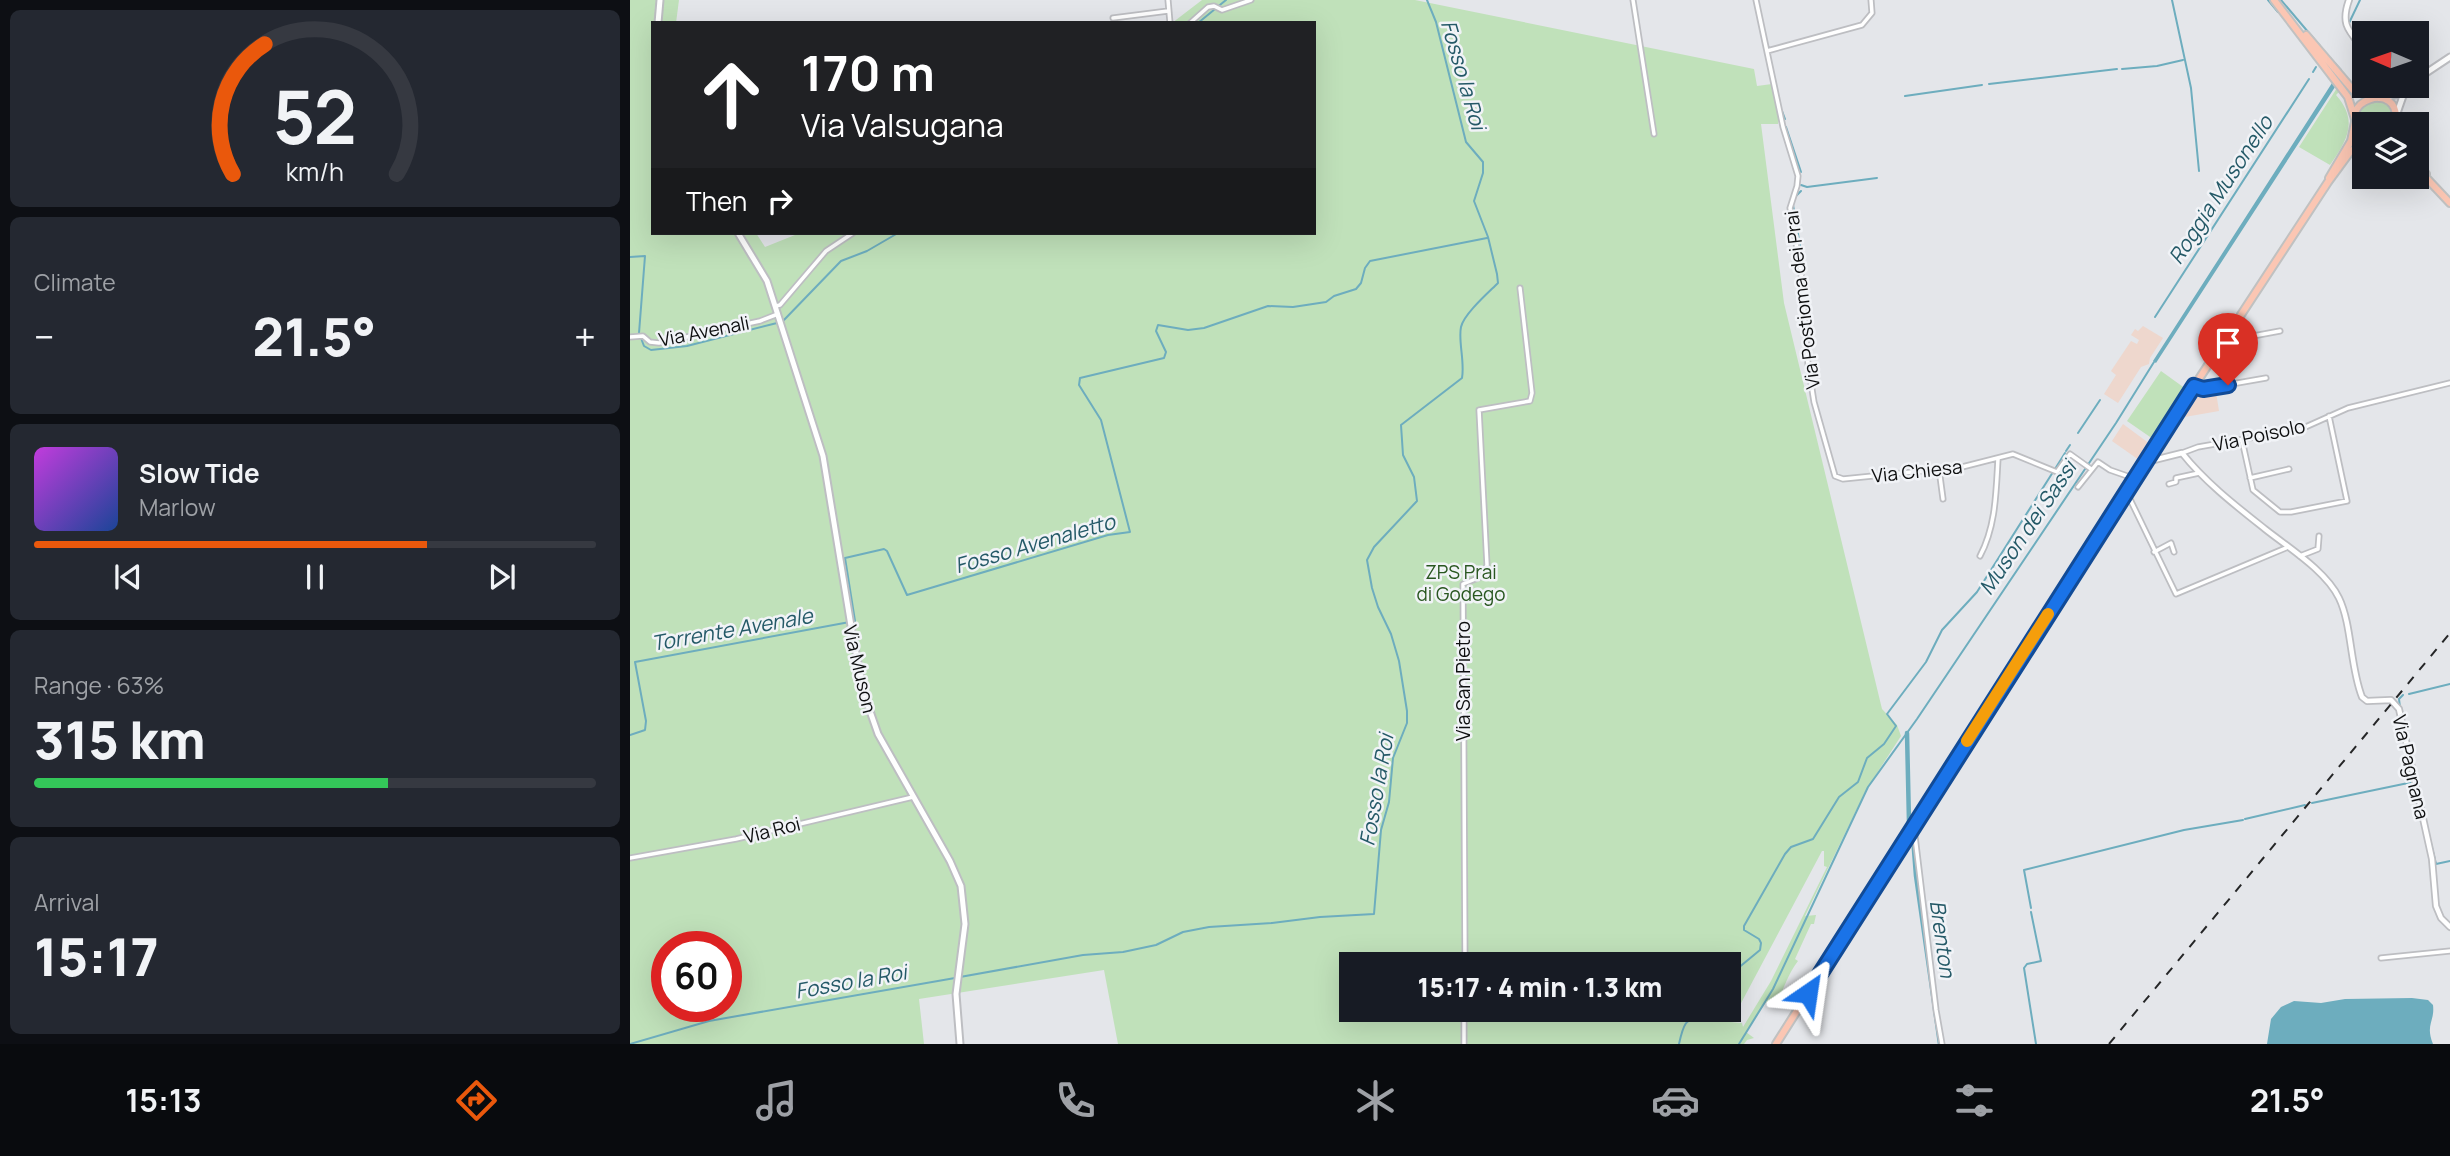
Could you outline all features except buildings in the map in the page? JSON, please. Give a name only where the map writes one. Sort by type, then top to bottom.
[{"type":"main road","points":[[658,21],[660,0]]},
{"type":"main road","points":[[2274,0],[2342,84],[2353,112]]},
{"type":"main road","points":[[2429,72],[2450,57]]},
{"type":"main road","points":[[2429,70],[2440,64]]},
{"type":"main road","points":[[2342,84],[2352,90]]},
{"type":"main road","points":[[2357,112],[2362,103],[2374,98]]},
{"type":"main road","points":[[2380,98],[2390,103],[2393,112]]},
{"type":"main road","points":[[2328,183],[2352,137]]},
{"type":"main road","points":[[1776,1044],[2134,478],[2352,151]]},
{"type":"main road","points":[[2429,178],[2450,203]]},
{"type":"main road","name":"Via Muson","points":[[739,235],[767,281],[825,465],[850,622],[870,716],[950,861],[961,887],[965,923],[957,977],[960,1044]]},
{"type":"street","points":[[1168,0],[1170,21]]},
{"type":"street","points":[[1192,21],[1205,9],[1226,10],[1251,0]]},
{"type":"street","points":[[1633,0],[1654,134]]},
{"type":"street","name":"Via Postioma dei Prai","points":[[1756,0],[1783,127],[1798,176],[1790,208],[1801,272],[1808,364],[1814,402],[1837,478]]},
{"type":"street","points":[[1767,51],[1862,25],[1872,13],[1871,0]]},
{"type":"street","points":[[2349,0],[2345,22],[2352,33]]},
{"type":"street","points":[[1113,18],[1168,11]]},
{"type":"street","points":[[776,306],[780,305],[826,251],[850,235]]},
{"type":"street","name":"Via San Pietro","points":[[1465,952],[1463,584],[1483,576],[1487,565],[1479,410],[1530,401],[1532,393],[1520,288]]},
{"type":"street","name":"Via Avenali","points":[[630,337],[639,336],[659,343],[760,321],[778,314]]},
{"type":"street","points":[[2228,334],[2237,338],[2280,331]]},
{"type":"street","points":[[2194,386],[2203,389],[2266,378]]},
{"type":"street","name":"Via Poisolo","points":[[2147,458],[2154,460],[2198,447],[2301,429],[2356,406],[2450,383]]},
{"type":"street","points":[[2242,440],[2253,490],[2280,512],[2347,501],[2329,416]]},
{"type":"street","name":"Via Pagnana","points":[[2182,453],[2199,473],[2300,556],[2338,596],[2346,619],[2349,646],[2362,697],[2367,701],[2388,699],[2397,705],[2432,859],[2436,906],[2441,918],[2450,927]]},
{"type":"street","name":"Via Chiesa","points":[[1837,478],[1962,467],[2010,454],[2057,472],[2069,455],[2087,466],[2098,462],[2110,470],[2134,478]]},
{"type":"street","points":[[1980,556],[1994,514],[1998,459]]},
{"type":"street","points":[[2078,487],[2087,466]]},
{"type":"street","points":[[1939,469],[1943,499]]},
{"type":"street","points":[[2250,478],[2289,469]]},
{"type":"street","points":[[2169,484],[2176,482],[2176,478],[2199,473]]},
{"type":"street","points":[[2126,491],[2176,594],[2288,547]]},
{"type":"street","points":[[2300,556],[2318,549],[2319,536]]},
{"type":"street","points":[[2154,552],[2171,543],[2174,552]]},
{"type":"street","name":"Via Roi","points":[[630,858],[736,839],[914,797]]},
{"type":"street","points":[[1913,827],[1916,830],[1917,857],[1942,1044]]},
{"type":"street","points":[[2381,958],[2450,951]]},
{"type":"street","points":[[1464,1022],[1464,1044]]},
{"type":"shaded area","points":[[2143,326],[2163,338],[2149,364],[2141,367],[2118,403],[2104,394],[2116,375],[2111,371],[2131,341],[2137,344],[2139,340],[2131,335],[2135,329],[2138,331]]},
{"type":"shaded area","points":[[2216,392],[2219,411],[2179,418],[2195,393]]},
{"type":"shaded area","points":[[2123,424],[2150,444],[2139,460],[2112,441]]},
{"type":"green space","name":"ZPS Prai di Godego","points":[[630,0],[679,0],[676,21],[651,21],[651,235],[757,235],[765,247],[795,235],[1316,235],[1316,21],[1175,21],[1202,0],[1415,0],[1754,69],[1757,86],[1772,84],[1778,124],[1761,124],[1784,303],[1882,709],[1897,725],[1901,736],[1866,790],[1805,916],[1816,915],[1814,924],[1811,924],[1795,959],[1798,961],[1775,1007],[1766,1002],[1746,1032],[1754,1038],[1744,1044],[1118,1044],[1104,970],[919,999],[924,1044],[630,1044]],"holes":[[[1822,851],[1824,866],[1827,867],[1771,981],[1743,1027],[1742,1023],[1731,1022],[1339,1022],[1339,952],[1741,952],[1741,1003]]]},
{"type":"green space","points":[[2337,88],[2340,91],[2336,95],[2343,104],[2349,122],[2345,139],[2330,165],[2299,147]]},
{"type":"green space","points":[[2376,100],[2384,103],[2391,112],[2360,112],[2366,105]]},
{"type":"green space","points":[[2161,371],[2186,389],[2153,439],[2127,421]]},
{"type":"water","points":[[2332,83],[2335,87],[2156,363],[2153,361]]},
{"type":"water","points":[[2345,999],[2428,1000],[2433,1005],[2430,1032],[2433,1044],[2267,1044],[2271,1019],[2281,1007],[2294,1001],[2321,1003]]},
{"type":"waterway","name":"Torrente Avenale","points":[[1200,21],[1226,0]]},
{"type":"waterway","name":"Fosso la Roi","points":[[960,977],[1083,955],[1123,952],[1156,945],[1183,932],[1209,927],[1374,914],[1381,830],[1389,802],[1393,758],[1407,723],[1407,711],[1399,661],[1391,634],[1378,607],[1367,560],[1374,547],[1417,501],[1414,477],[1403,455],[1401,425],[1462,378],[1461,327],[1471,310],[1498,283],[1488,237],[1474,201],[1483,173],[1483,162],[1466,142],[1436,22],[1427,0]]},
{"type":"waterway","points":[[2172,0],[2191,88],[2199,171]]},
{"type":"waterway","points":[[2268,0],[2278,12]]},
{"type":"waterway","points":[[2281,0],[2320,46]]},
{"type":"waterway","name":"Roggia Musonello","points":[[2349,23],[2360,0]]},
{"type":"waterway","points":[[2330,58],[2341,70]]},
{"type":"waterway","points":[[2122,69],[2157,66],[2183,60]]},
{"type":"waterway","name":"Roggia Musonello","points":[[2313,72],[2316,67]]},
{"type":"waterway","points":[[1989,84],[2117,69]]},
{"type":"waterway","name":"Roggia Musonello","points":[[2155,317],[2309,79]]},
{"type":"waterway","points":[[1905,96],[1982,85]]},
{"type":"waterway","points":[[1782,111],[1785,119]]},
{"type":"waterway","points":[[1786,127],[1801,172]]},
{"type":"waterway","points":[[1801,185],[1807,187],[1877,178]]},
{"type":"waterway","points":[[1795,197],[1801,191]]},
{"type":"waterway","points":[[1793,205],[1803,263]]},
{"type":"waterway","name":"Torrente Avenale","points":[[783,321],[841,261],[867,251],[895,235]]},
{"type":"waterway","name":"Fosso Avenaletto","points":[[630,735],[645,730],[646,721],[635,662],[855,621],[845,558],[884,549],[907,595],[1108,535],[1130,532],[1101,420],[1079,385],[1080,378],[1164,358],[1166,352],[1156,331],[1158,325],[1188,330],[1204,328],[1268,306],[1293,307],[1326,302],[1334,296],[1356,289],[1370,261],[1487,238]]},
{"type":"waterway","points":[[630,257],[645,256],[639,333],[644,346],[651,350],[687,346],[777,323]]},
{"type":"waterway","name":"Muson dei Sassi","points":[[1739,1044],[1773,989],[1868,787],[1917,719],[2154,362]]},
{"type":"waterway","name":"Roggia Musonello","points":[[2078,433],[2100,400]]},
{"type":"waterway","name":"Roggia Musonello","points":[[2066,451],[2070,445]]},
{"type":"waterway","points":[[2055,469],[2065,453]]},
{"type":"waterway","name":"Roggia Musonello","points":[[1741,966],[1760,950],[1759,939],[1744,930],[1744,926],[1785,854],[1791,847],[1813,839],[1839,797],[1858,782],[1867,758],[1884,744],[1896,726],[1887,714],[1926,662],[1942,630],[1977,592],[2053,472]]},
{"type":"waterway","points":[[2409,694],[2450,684]]},
{"type":"waterway","points":[[2400,707],[2399,699],[2403,695]]},
{"type":"waterway","name":"Brenton","points":[[1907,733],[1909,822]]},
{"type":"waterway","points":[[2409,745],[2413,761]]},
{"type":"waterway","points":[[2312,803],[2413,782]]},
{"type":"waterway","points":[[2245,819],[2305,805]]},
{"type":"waterway","points":[[2425,819],[2436,864],[2450,861]]},
{"type":"waterway","points":[[2031,908],[2024,870],[2184,830],[2243,820]]},
{"type":"waterway","name":"Brenton","points":[[1913,837],[1940,1044]]},
{"type":"waterway","points":[[2031,912],[2041,961],[2027,964],[2024,968],[2036,1044]]},
{"type":"waterway","name":"Fosso la Roi","points":[[630,1044],[709,1021],[955,978]]},
{"type":"waterway","name":"Roggia Musonello","points":[[1679,1044],[1687,1022]]},
{"type":"railway","points":[[2109,1044],[2450,633]]},
{"type":"slow traffic","points":[[1967,741],[2048,614]]},
{"type":"route","points":[[1808,993],[2194,386],[2203,389],[2228,385]]}]
